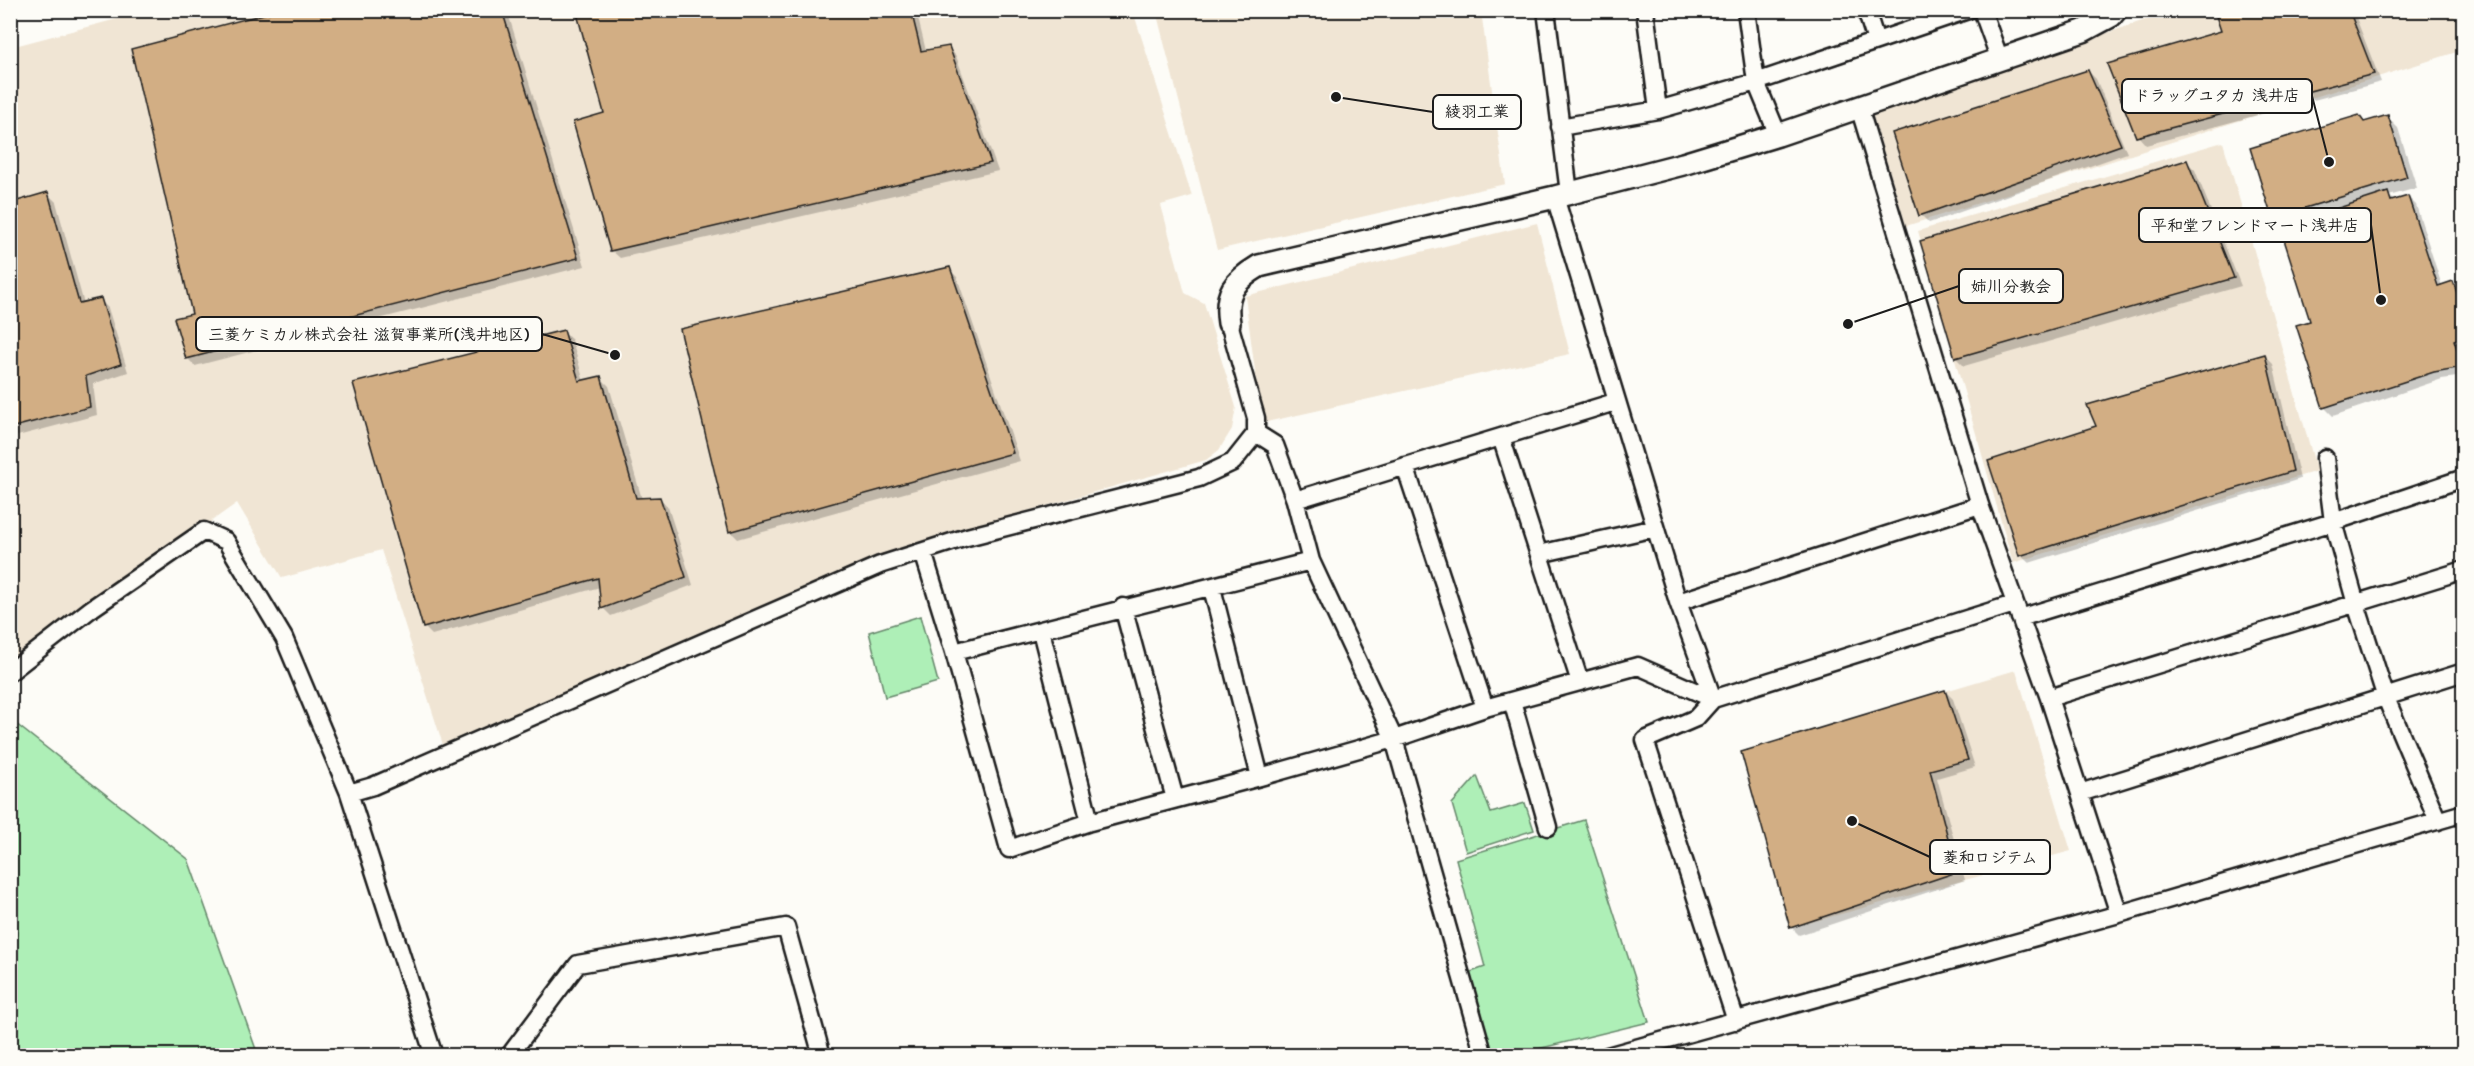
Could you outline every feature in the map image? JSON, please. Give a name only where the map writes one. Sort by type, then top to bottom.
[{"type":"street","points":[[1546,10],[1560,127],[1562,195],[1616,402],[1678,602],[1713,699]]},
{"type":"street","points":[[1645,10],[1658,110]]},
{"type":"street","points":[[1746,10],[1756,82],[1778,135]]},
{"type":"street","points":[[1866,10],[1876,40]]},
{"type":"street","points":[[1560,127],[1658,110],[1756,82],[1968,10]]},
{"type":"street","points":[[1982,10],[2000,60]]},
{"type":"street","points":[[349,794],[384,781],[880,565],[967,537],[1199,478],[1233,462],[1256,433],[1256,418],[1228,323],[1227,310],[1230,292],[1243,276],[1259,266],[1562,195],[1683,164],[1778,135],[2083,31],[2111,16],[2116,10]]},
{"type":"street","points":[[1859,106],[1980,505],[2049,698],[2119,914]]},
{"type":"street","points":[[1295,500],[1616,402]]},
{"type":"street","points":[[1256,433],[1275,445],[1295,500],[1311,561],[1394,739],[1484,1056]]},
{"type":"street","points":[[1501,437],[1580,682]]},
{"type":"street","points":[[2325,458],[2333,522],[2356,604],[2386,698],[2438,821]]},
{"type":"street","points":[[1404,466],[1485,708]]},
{"type":"street","points":[[1736,1022],[1645,740],[1696,718],[1713,699],[2333,522],[2463,478]]},
{"type":"street","points":[[1678,602],[1980,505]]},
{"type":"street","points":[[1539,554],[1655,528]]},
{"type":"street","points":[[10,672],[91,609],[204,531],[226,541],[284,638],[349,794],[434,1056]]},
{"type":"street","points":[[923,552],[954,652],[1009,849],[1090,822],[1394,739],[1485,708],[1638,666],[1713,699]]},
{"type":"street","points":[[954,652],[1041,631],[1123,607],[1212,588],[1311,561]]},
{"type":"street","points":[[2049,698],[2463,570]]},
{"type":"street","points":[[1212,588],[1260,777]]},
{"type":"street","points":[[1123,607],[1175,799]]},
{"type":"street","points":[[1041,631],[1090,822]]},
{"type":"street","points":[[2080,794],[2463,672]]},
{"type":"street","points":[[1512,701],[1548,827]]},
{"type":"street","points":[[1607,1056],[2119,914],[2463,813]]},
{"type":"street","points":[[509,1056],[578,964],[786,927],[822,1056]]},
{"type":"shaded area","points":[[151,10],[1133,11],[1192,196],[1161,205],[1185,293],[1204,303],[1236,407],[1232,429],[1219,450],[1206,460],[917,543],[443,745],[381,550],[282,578],[237,503],[11,663],[11,47]]},
{"type":"shaded area","points":[[2447,10],[2463,24],[2463,50],[1906,226],[1872,114],[2171,11]]},
{"type":"shaded area","points":[[1156,11],[1481,11],[1505,184],[1217,250]]},
{"type":"shaded area","points":[[2223,142],[2317,471],[2013,563],[1918,231]]},
{"type":"shaded area","points":[[1537,223],[1570,354],[1262,423],[1245,296]]},
{"type":"shaded area","points":[[2016,670],[2071,851],[1790,928],[1741,752]]},
{"type":"green space","points":[[920,616],[938,682],[885,697],[869,632]]},
{"type":"green space","points":[[11,720],[188,859],[258,1055],[11,1055],[11,989],[17,933],[13,883],[10,879]]},
{"type":"green space","points":[[1477,776],[1491,813],[1525,803],[1534,830],[1466,852],[1452,804]]},
{"type":"green space","points":[[1584,820],[1649,1022],[1513,1055],[1491,1055],[1460,976],[1485,967],[1456,859]]},
{"type":"building","points":[[279,10],[502,10],[578,258],[186,359],[174,318],[192,314],[131,49]]},
{"type":"building","points":[[576,10],[911,10],[921,51],[949,46],[991,163],[610,251],[573,122],[604,113]]},
{"type":"building","points":[[2214,10],[2349,10],[2374,74],[2136,137],[2107,64],[2221,31]]},
{"type":"building","points":[[2088,70],[2121,145],[1919,216],[1892,133]]},
{"type":"building","points":[[2359,115],[2364,122],[2388,115],[2407,177],[2272,218],[2250,148]]},
{"type":"building","points":[[2187,160],[2234,278],[1955,358],[1920,241]]},
{"type":"building","points":[[48,192],[79,303],[101,298],[121,364],[86,376],[90,407],[10,428],[10,203]]},
{"type":"building","points":[[2388,192],[2391,201],[2408,196],[2438,286],[2453,281],[2464,314],[2464,337],[2454,340],[2463,367],[2434,372],[2323,408],[2296,325],[2310,321],[2280,227]]},
{"type":"building","points":[[950,267],[1013,453],[729,532],[680,329]]},
{"type":"building","points":[[564,330],[579,381],[601,376],[636,498],[660,497],[686,577],[601,609],[598,578],[423,628],[353,383]]},
{"type":"building","points":[[2265,354],[2293,471],[2019,556],[1988,461],[2096,426],[2087,405]]},
{"type":"building","points":[[1945,690],[1968,760],[1930,770],[1957,872],[1790,928],[1741,752]]},
{"type":"place","name":"綾羽工業","points":[[1336,97]]},
{"type":"place","name":"ドラッグユタカ 浅井店","points":[[2329,162]]},
{"type":"place","name":"平和堂フレンドマート浅井店","points":[[2381,300]]},
{"type":"place","name":"姉川分教会","points":[[1848,324]]},
{"type":"place","name":"三菱ケミカル株式会社 滋賀事業所(浅井地区)","points":[[615,355]]},
{"type":"place","name":"菱和ロジテム","points":[[1852,821]]}]
